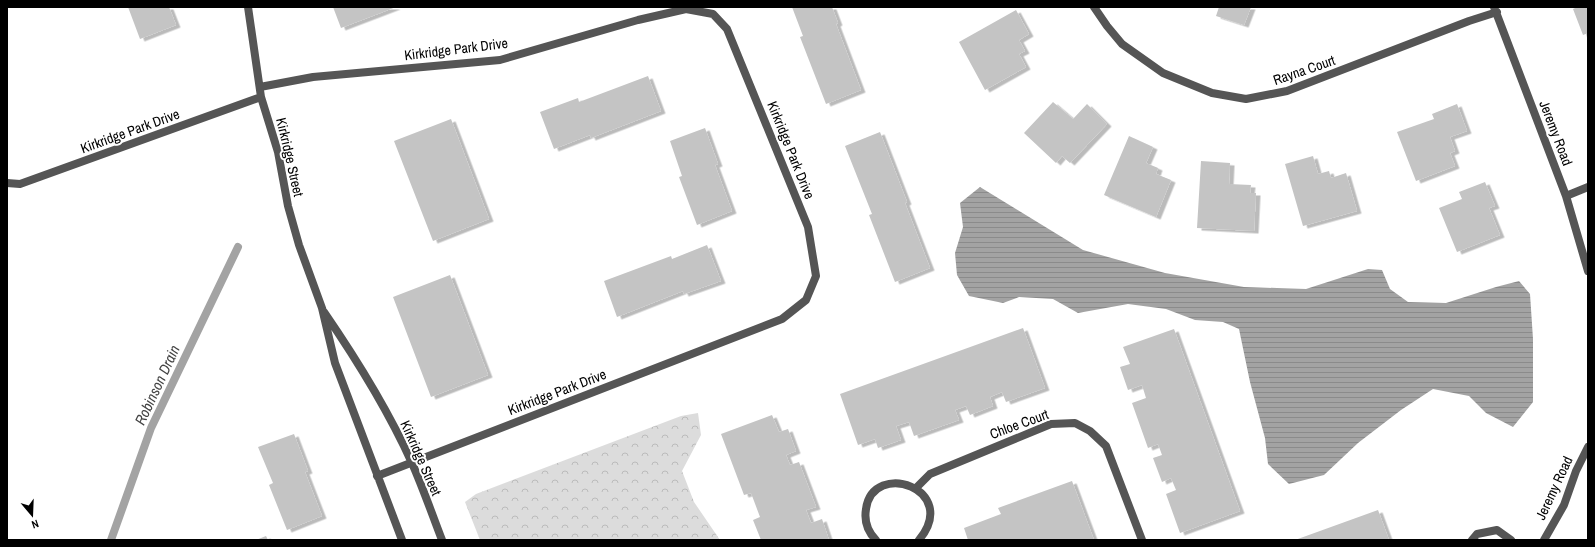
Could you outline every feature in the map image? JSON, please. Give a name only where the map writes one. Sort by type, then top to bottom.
[{"type":"street","name":"Kirkridge Street","points":[[248,7],[262,97],[278,152],[288,206],[299,245],[322,308],[334,363],[402,540]]},
{"type":"street","name":"Rayna Court","points":[[1094,7],[1122,44],[1163,73],[1212,93],[1246,99],[1287,92],[1496,10]]},
{"type":"street","name":"Kirkridge Park Drive","points":[[260,87],[313,76],[500,60],[638,20],[686,9],[713,14],[727,29],[808,227],[816,276],[806,300],[782,319],[377,476]]},
{"type":"street","name":"Jeremy Road","points":[[1496,10],[1566,196],[1588,271]]},
{"type":"street","name":"Kirkridge Park Drive","points":[[7,183],[20,184],[262,97]]},
{"type":"street","points":[[1566,196],[1588,187]]},
{"type":"street","name":"Kirkridge Street","points":[[322,308],[354,356],[412,463],[442,540]]},
{"type":"street","name":"Chloe Court","points":[[916,488],[930,474],[1051,424],[1075,423],[1090,431],[1106,446],[1142,540]]},
{"type":"street","name":"Jeremy Road","points":[[1544,540],[1564,505],[1576,471],[1588,447]]},
{"type":"street","points":[[876,540],[868,529],[865,518],[866,506],[872,495],[881,487],[892,483],[905,483],[916,488],[924,496],[930,507],[930,519],[927,531],[919,540]]},
{"type":"street","points":[[1472,540],[1477,534],[1497,530],[1511,540]]},
{"type":"green space","points":[[698,413],[701,435],[682,471],[694,502],[720,540],[480,540],[465,502],[476,494],[681,416]]},
{"type":"shaded area","points":[[980,187],[1083,250],[1165,273],[1244,287],[1306,289],[1368,269],[1382,270],[1390,289],[1408,302],[1446,303],[1519,281],[1530,294],[1533,339],[1533,402],[1513,427],[1486,413],[1469,396],[1433,389],[1401,410],[1358,443],[1324,475],[1289,484],[1268,464],[1265,438],[1250,382],[1239,329],[1223,322],[1195,320],[1166,309],[1128,304],[1078,313],[1053,299],[1019,297],[1003,303],[969,296],[957,275],[955,253],[963,227],[960,203]]},
{"type":"building","points":[[128,7],[169,7],[176,25],[140,39]]},
{"type":"building","points":[[333,7],[396,7],[341,28]]},
{"type":"building","points":[[792,7],[832,7],[838,23],[836,24],[861,90],[826,104],[800,37],[803,36]]},
{"type":"building","points":[[1219,7],[1251,7],[1244,25],[1216,16]]},
{"type":"building","points":[[1577,7],[1588,7],[1588,33],[1583,35],[1573,9]]},
{"type":"building","points":[[1016,10],[1029,34],[1019,40],[1025,51],[1019,54],[1026,67],[985,90],[959,42]]},
{"type":"building","points":[[648,76],[661,111],[591,138],[590,135],[554,149],[540,112],[578,98],[579,102]]},
{"type":"building","points":[[1053,102],[1073,119],[1087,104],[1107,124],[1070,163],[1062,156],[1056,163],[1024,133]]},
{"type":"building","points":[[1457,104],[1467,131],[1450,137],[1455,151],[1450,153],[1455,166],[1416,181],[1397,132],[1434,119],[1432,114]]},
{"type":"building","points":[[451,119],[489,219],[433,241],[394,141]]},
{"type":"building","points":[[705,128],[718,164],[715,165],[732,211],[697,225],[679,177],[682,176],[670,141]]},
{"type":"building","points":[[880,132],[930,268],[895,282],[869,215],[872,214],[845,146]]},
{"type":"building","points":[[1129,136],[1153,147],[1146,163],[1158,168],[1156,174],[1171,180],[1156,217],[1104,195]]},
{"type":"building","points":[[1313,156],[1318,174],[1329,171],[1331,178],[1346,173],[1357,211],[1303,226],[1285,164]]},
{"type":"building","points":[[1201,161],[1230,163],[1229,184],[1251,185],[1250,193],[1256,193],[1254,231],[1197,228]]},
{"type":"building","points":[[1485,182],[1495,206],[1489,208],[1500,235],[1457,252],[1439,208],[1462,199],[1459,192]]},
{"type":"building","points":[[707,245],[721,281],[684,294],[683,291],[617,317],[604,281],[671,256],[672,259]]},
{"type":"building","points":[[450,275],[488,375],[431,397],[393,297]]},
{"type":"building","points":[[1023,328],[1045,388],[1006,402],[1002,392],[990,397],[993,406],[970,415],[966,406],[955,410],[959,420],[914,436],[909,422],[896,426],[901,440],[878,448],[875,439],[858,445],[840,394]]},
{"type":"building","points":[[1174,329],[1240,511],[1180,533],[1166,494],[1176,490],[1171,478],[1162,482],[1153,458],[1162,455],[1158,444],[1148,448],[1132,403],[1146,398],[1142,385],[1128,390],[1120,367],[1130,364],[1123,347]]},
{"type":"building","points":[[772,415],[779,432],[788,429],[796,451],[786,455],[790,465],[799,462],[816,507],[806,510],[811,523],[822,519],[829,540],[761,540],[753,520],[760,517],[751,493],[744,495],[721,434]]},
{"type":"building","points":[[294,434],[308,471],[305,472],[322,516],[287,530],[269,485],[273,483],[258,447]]},
{"type":"building","points":[[1072,481],[1094,540],[968,540],[964,528],[1001,514],[998,508]]},
{"type":"building","points":[[1378,510],[1389,540],[1295,540]]},
{"type":"building","points":[[266,536],[268,540],[256,540]]},
{"type":"waterway","name":"Robinson Drain","points":[[111,540],[151,428],[238,247]]}]
